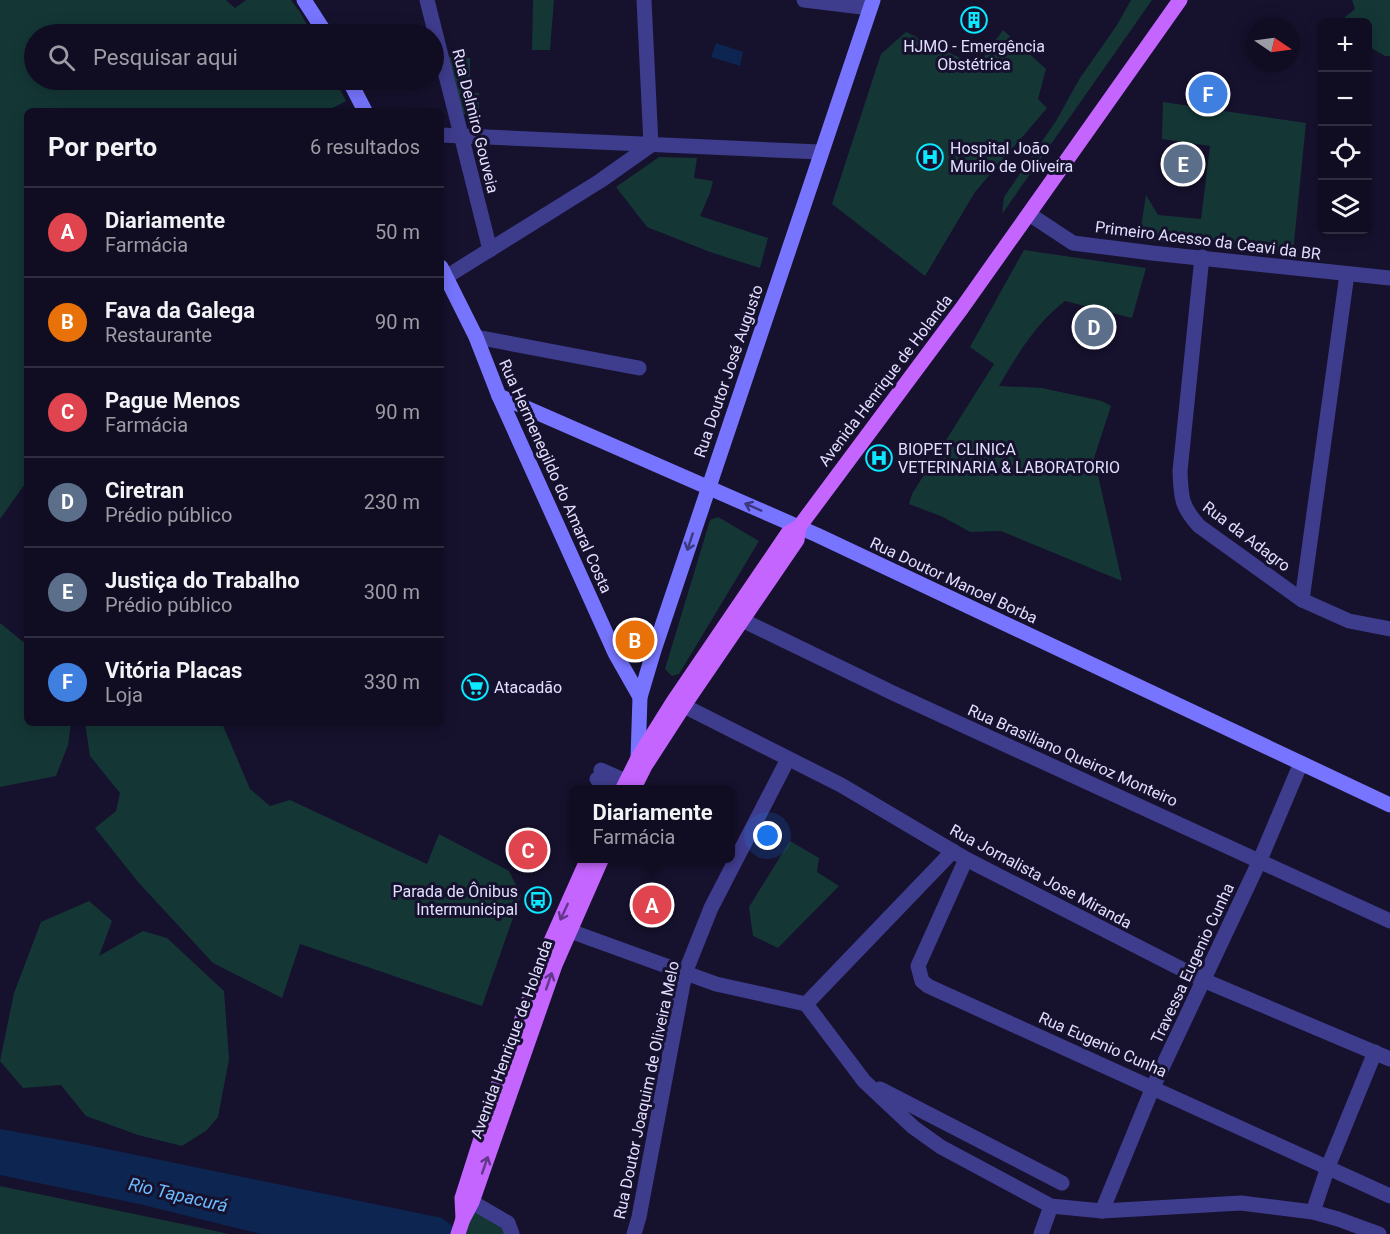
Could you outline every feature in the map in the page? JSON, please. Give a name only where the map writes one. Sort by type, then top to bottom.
[{"type":"main road","name":"Avenida Henrique de Holanda","points":[[627,785],[645,766],[797,540],[799,527],[1029,214],[1180,0]]},
{"type":"main road","points":[[626,785],[638,758],[788,533],[799,527]]},
{"type":"main road","points":[[463,1219],[462,1198],[500,1080],[547,950],[586,863]]},
{"type":"main road","name":"Avenida Henrique de Holanda","points":[[458,1234],[472,1202],[551,977],[600,863]]},
{"type":"street","points":[[304,0],[320,24]]},
{"type":"street","name":"Rua Delmiro Gouveia","points":[[427,0],[433,24]]},
{"type":"street","points":[[644,0],[651,145]]},
{"type":"street","points":[[804,0],[871,4]]},
{"type":"street","name":"Rua Doutor José Augusto","points":[[638,758],[640,697],[708,486],[871,4]]},
{"type":"street","name":"Rua Delmiro Gouveia","points":[[444,68],[490,250]]},
{"type":"street","points":[[354,90],[363,108]]},
{"type":"street","points":[[444,135],[820,152]]},
{"type":"street","points":[[444,272],[490,250],[600,181],[651,145]]},
{"type":"street","name":"Primeiro Acesso da Ceavi da BR","points":[[1029,214],[1073,243],[1390,279]]},
{"type":"street","name":"Rua da Adagro","points":[[1202,257],[1179,471],[1180,493],[1186,511],[1199,526],[1302,600],[1349,621],[1390,629]]},
{"type":"street","name":"Rua Hermenegildo do Amaral Costa","points":[[444,274],[476,337],[499,396],[615,653],[640,697]]},
{"type":"street","points":[[1302,600],[1347,274]]},
{"type":"street","points":[[476,337],[639,368]]},
{"type":"street","name":"Rua Doutor Manoel Borba","points":[[499,396],[799,527],[1390,805]]},
{"type":"street","name":"Rua Brasiliano Queiroz Monteiro","points":[[742,620],[895,694],[1390,921]]},
{"type":"street","name":"Rua Jornalista Jose Miranda","points":[[684,706],[841,785],[966,859],[1203,980],[1390,1059]]},
{"type":"street","name":"Rua Doutor Joaquim de Oliveira Melo","points":[[735,862],[788,759]]},
{"type":"street","name":"Travessa Eugenio Cunha","points":[[1102,1211],[1153,1087],[1260,860],[1301,763]]},
{"type":"street","points":[[599,774],[621,785]]},
{"type":"street","points":[[806,1004],[953,851]]},
{"type":"street","name":"Rua Eugenio Cunha","points":[[966,859],[918,966],[922,981],[1390,1196]]},
{"type":"street","name":"Rua Doutor Joaquim de Oliveira Melo","points":[[634,1234],[685,973],[711,908],[734,863]]},
{"type":"street","points":[[570,931],[716,984],[806,1004],[864,1081],[913,1126],[941,1147],[1051,1206],[1102,1211],[1241,1203],[1313,1212],[1379,1234]]},
{"type":"street","points":[[1313,1212],[1328,1167],[1375,1052]]},
{"type":"street","points":[[864,1081],[1062,1183]]},
{"type":"street","points":[[472,1202],[508,1223],[512,1234]]},
{"type":"street","points":[[1041,1234],[1051,1206]]},
{"type":"green space","points":[[0,0],[226,0],[235,8],[246,0],[291,0],[307,24],[24,24],[24,90],[340,90],[346,101],[333,108],[24,108],[24,485],[0,519]]},
{"type":"green space","points":[[533,0],[554,0],[550,50],[532,50]]},
{"type":"green space","points":[[1131,0],[1152,0],[1002,214],[1004,197],[1056,121],[1080,78],[1117,25]]},
{"type":"green space","points":[[1352,0],[1390,0],[1390,56],[1385,56],[1372,48],[1372,18],[1344,18],[1355,9]]},
{"type":"green space","name":"Hospital João Murilo de Oliveira","points":[[1003,30],[1046,69],[1038,99],[1047,108],[975,192],[925,276],[832,204],[881,54],[906,32],[977,66]]},
{"type":"green space","points":[[448,57],[470,58],[470,92],[479,93],[479,116],[462,114]]},
{"type":"green space","points":[[1163,102],[1306,123],[1293,253],[1139,240],[1146,195],[1158,215],[1201,219],[1210,146],[1162,139]]},
{"type":"green space","points":[[659,157],[697,158],[694,178],[713,181],[700,216],[768,238],[760,268],[710,252],[647,227],[616,187]]},
{"type":"green space","points":[[1024,250],[1146,268],[1132,318],[1065,301],[1036,329],[999,386],[1042,388],[1102,401],[1111,406],[1094,458],[1122,581],[1001,531],[970,532],[943,517],[909,504],[912,494],[994,364],[970,347]]},
{"type":"green space","points":[[718,517],[759,541],[679,674],[672,676],[665,669],[710,520]]},
{"type":"green space","points":[[0,623],[24,643],[24,726],[71,726],[68,745],[56,776],[0,787]]},
{"type":"green space","points":[[85,726],[223,726],[250,789],[270,806],[290,800],[427,864],[439,834],[509,871],[521,895],[482,1006],[300,944],[282,998],[213,963],[138,882],[95,828],[116,811],[120,793],[90,756]]},
{"type":"green space","points":[[790,841],[819,858],[817,872],[839,886],[778,948],[753,936],[749,907]]},
{"type":"green space","points":[[89,901],[112,921],[99,956],[143,931],[167,938],[224,991],[229,1059],[218,1117],[207,1130],[182,1146],[138,1135],[86,1116],[61,1085],[23,1088],[0,1061],[14,993],[41,922]]},
{"type":"green space","points":[[0,1186],[211,1230],[229,1234],[0,1234]]},
{"type":"green space","points":[[474,1208],[505,1225],[508,1234],[466,1234]]},
{"type":"water","points":[[716,43],[743,52],[740,66],[711,57]]},
{"type":"water","name":"Rio Tapacurá","points":[[0,1129],[442,1218],[463,1234],[261,1234],[139,1204],[0,1175]]},
{"type":"place","name":"HJMO - Emergência Obstétrica","points":[[974,20]]},
{"type":"place","name":"Vitória Placas","points":[[1208,94]]},
{"type":"place","name":"Hospital João Murilo de Oliveira","points":[[930,157]]},
{"type":"place","name":"Justiça do Trabalho","points":[[1183,164]]},
{"type":"place","name":"Ciretran","points":[[1094,327]]},
{"type":"place","name":"BIOPET CLINICA VETERINARIA & LABORATORIO","points":[[879,458]]},
{"type":"place","name":"Fava da Galega","points":[[635,640]]},
{"type":"place","name":"Atacadão","points":[[475,687]]},
{"type":"place","name":"Pague Menos","points":[[528,850]]},
{"type":"place","name":"Parada de Ônibus Intermunicipal","points":[[538,900]]},
{"type":"place","name":"Diariamente","points":[[652,905]]}]
